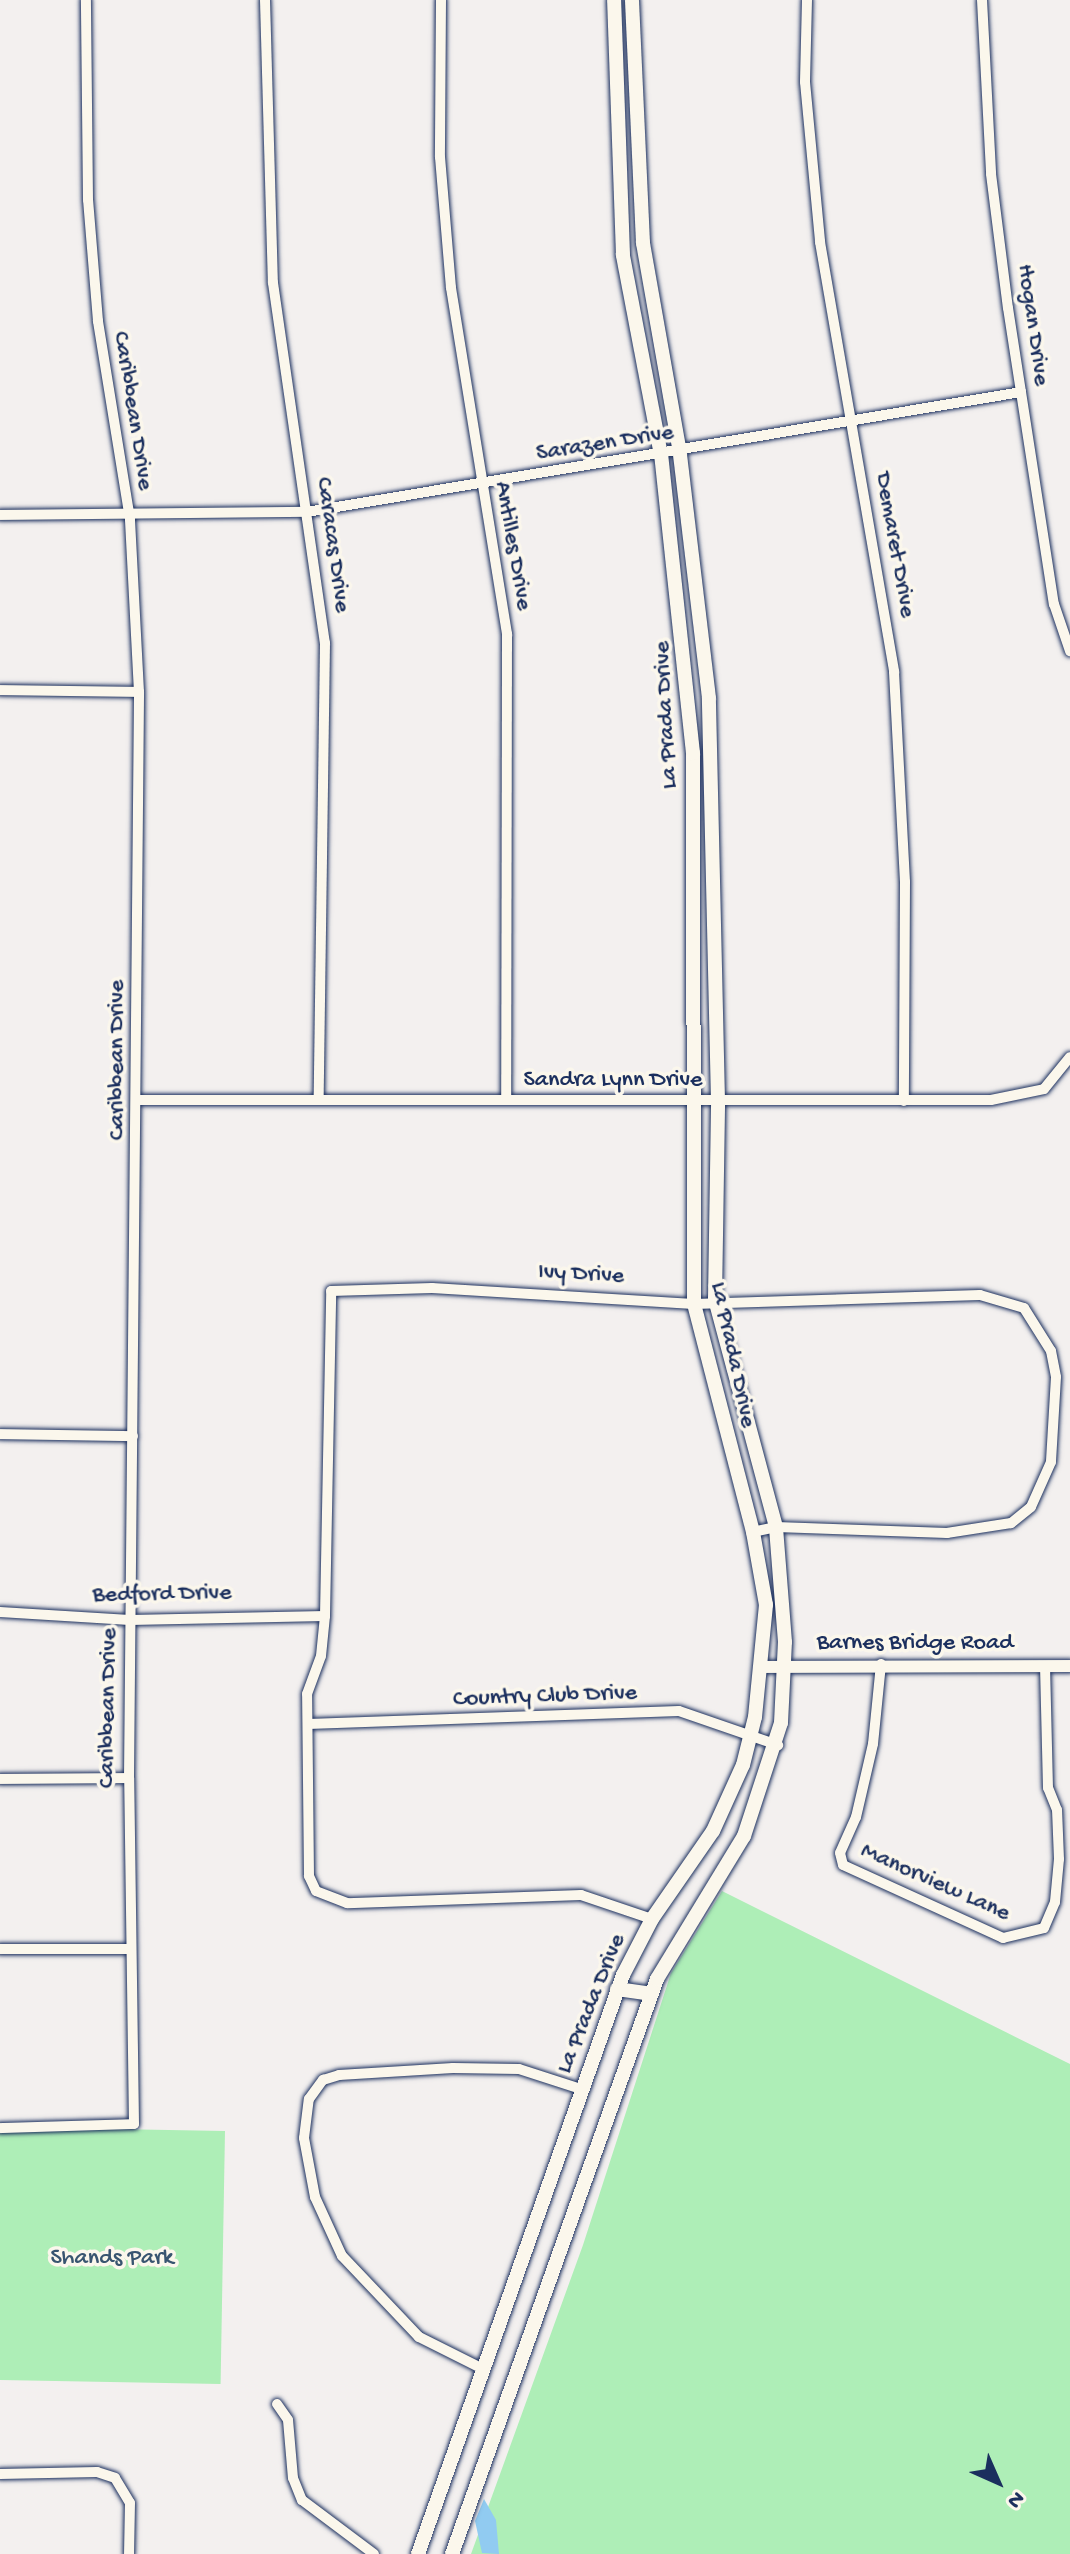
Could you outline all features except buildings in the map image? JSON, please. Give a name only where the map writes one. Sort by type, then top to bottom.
[{"type":"main road","name":"La Prada Drive","points":[[418,2554],[617,1989],[652,1919],[713,1831],[751,1735],[766,1605],[753,1532],[714,1396],[694,1304],[693,753],[661,455],[623,255],[614,0]]},
{"type":"main road","name":"La Prada Drive","points":[[452,2554],[651,1994],[675,1944],[736,1853],[778,1745],[784,1666],[776,1527],[737,1393],[715,1299],[718,1101],[709,698],[680,453],[643,243],[632,0]]},
{"type":"main road","points":[[615,68],[633,67]]},
{"type":"main road","points":[[714,1396],[737,1393]]},
{"type":"main road","points":[[617,1989],[651,1994]]},
{"type":"street","name":"Caribbean Drive","points":[[0,2128],[134,2124],[128,1949],[139,1100],[139,692],[130,519],[91,245],[83,100],[86,0]]},
{"type":"street","name":"Caracas Drive","points":[[265,0],[273,283],[325,643],[319,1098]]},
{"type":"street","name":"Antilles Drive","points":[[441,0],[442,172],[481,484],[507,634],[506,1100]]},
{"type":"street","name":"Demaret Drive","points":[[807,0],[805,82],[820,242],[889,619],[900,759],[904,1101]]},
{"type":"street","name":"Hogan Drive","points":[[982,0],[991,174],[1054,604],[1070,651]]},
{"type":"street","name":"Sarazen Drive","points":[[0,515],[130,519],[307,512],[680,453],[1021,392]]},
{"type":"street","points":[[0,690],[139,692]]},
{"type":"street","name":"Sandra Lynn Drive","points":[[139,1100],[904,1101],[1034,1094],[1053,1082],[1070,1057]]},
{"type":"street","name":"Ivy Drive","points":[[652,1919],[581,1895],[347,1903],[316,1891],[309,1876],[307,1694],[321,1656],[325,1616],[331,1291],[432,1288],[694,1304],[715,1299],[1005,1298],[1024,1308],[1051,1351],[1057,1419],[1051,1462],[1031,1507],[1011,1523],[947,1533],[776,1527],[753,1532]]},
{"type":"street","points":[[0,1434],[133,1436]]},
{"type":"street","name":"Bedford Drive","points":[[0,1612],[130,1620],[325,1616]]},
{"type":"street","name":"Barnes Bridge Road","points":[[760,1667],[881,1664],[1070,1666]]},
{"type":"street","name":"Manorview Lane","points":[[881,1664],[873,1744],[856,1817],[840,1853],[843,1865],[1003,1938],[1044,1928],[1055,1902],[1059,1859],[1057,1810],[1048,1788],[1045,1666]]},
{"type":"street","name":"Country Club Drive","points":[[308,1724],[679,1711],[778,1745]]},
{"type":"street","points":[[0,1779],[129,1778]]},
{"type":"street","points":[[0,1949],[128,1949]]},
{"type":"street","points":[[483,2369],[419,2337],[342,2256],[315,2197],[304,2138],[309,2099],[323,2080],[339,2075],[453,2068],[519,2069],[581,2089]]},
{"type":"street","points":[[277,2404],[288,2420],[293,2478],[302,2500],[374,2554]]},
{"type":"street","points":[[0,2474],[97,2472],[126,2488],[129,2554]]},
{"type":"green space","points":[[722,1891],[1070,2064],[1070,2554],[471,2554],[583,2245],[671,1973]]},
{"type":"green space","name":"Shands Park","points":[[0,2127],[225,2131],[221,2384],[0,2380]]},
{"type":"water","points":[[484,2499],[496,2520],[499,2554],[482,2553],[475,2521]]}]
